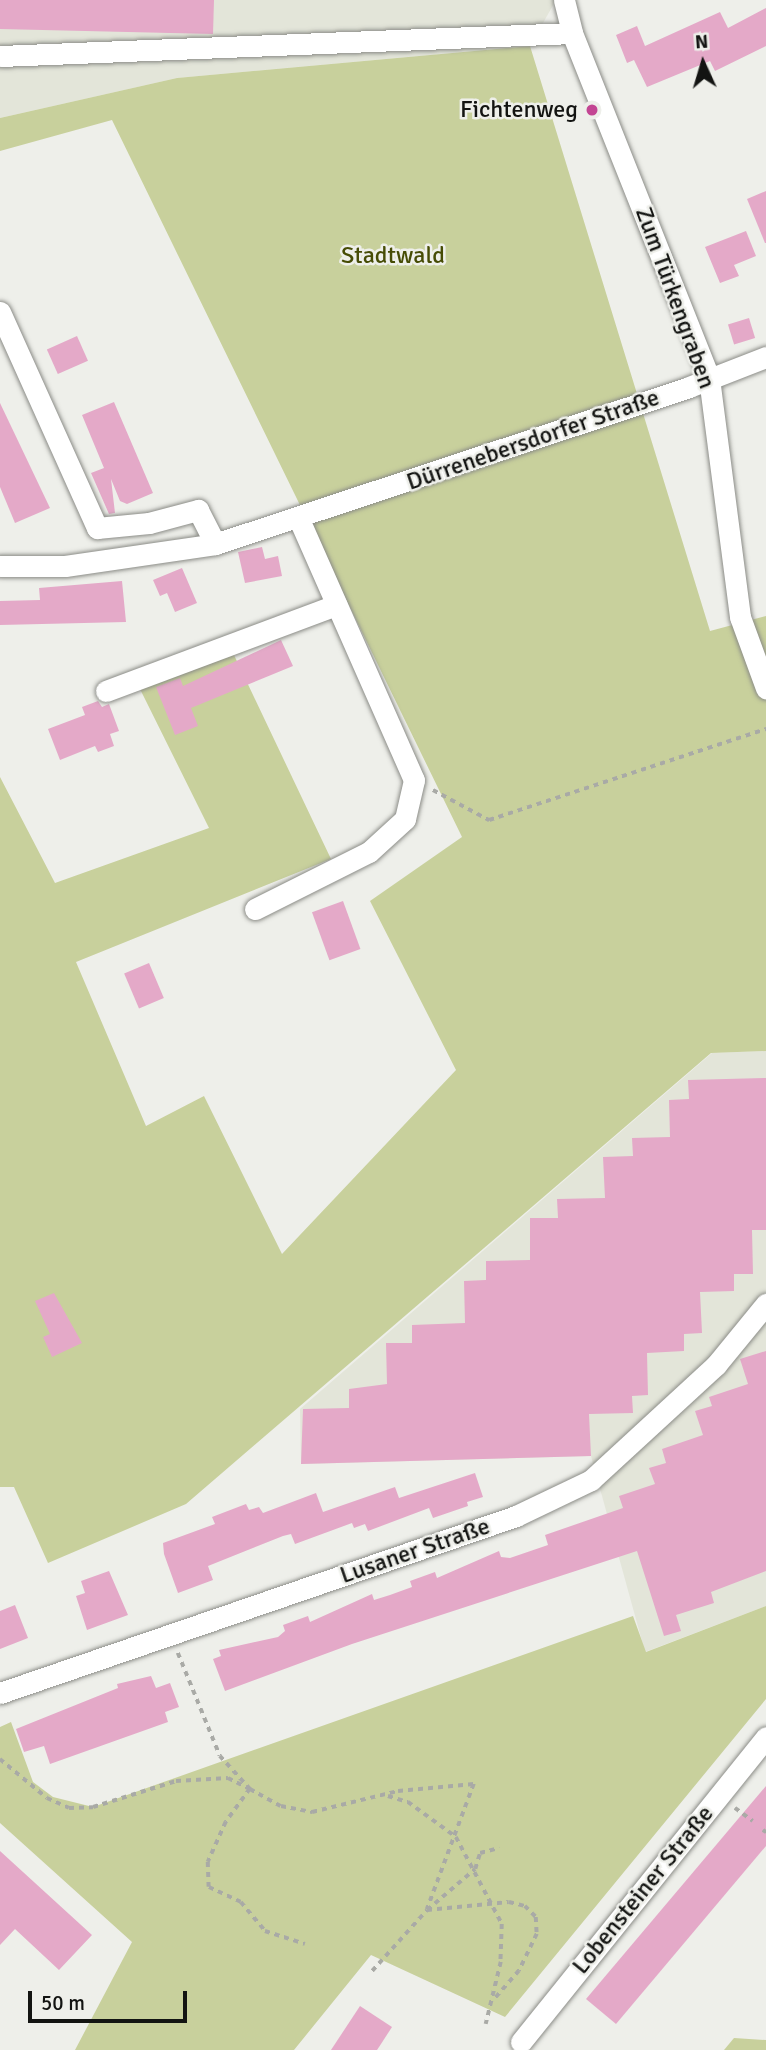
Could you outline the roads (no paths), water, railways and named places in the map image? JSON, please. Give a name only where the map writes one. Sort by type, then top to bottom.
[{"type":"street","name":"Zum Türkengraben","points":[[564,0],[572,33],[709,378],[740,617],[766,688]]},
{"type":"street","points":[[0,56],[572,33]]},
{"type":"street","points":[[0,312],[97,528],[149,523],[198,510],[215,544]]},
{"type":"street","name":"Dürrenebersdorfer Straße","points":[[0,566],[65,566],[215,544],[299,519],[766,357]]},
{"type":"street","points":[[255,909],[369,852],[405,819],[414,780],[299,519]]},
{"type":"street","points":[[106,691],[336,605]]},
{"type":"street","name":"Lusaner Straße","points":[[0,1693],[516,1516],[591,1480],[716,1365],[766,1304]]},
{"type":"street","name":"Lobensteiner Straße","points":[[520,2042],[766,1737]]},
{"type":"place","name":"Fichtenweg","points":[[592,110]]},
{"type":"park label","name":"Stadtwald","points":[[393,256]]}]
